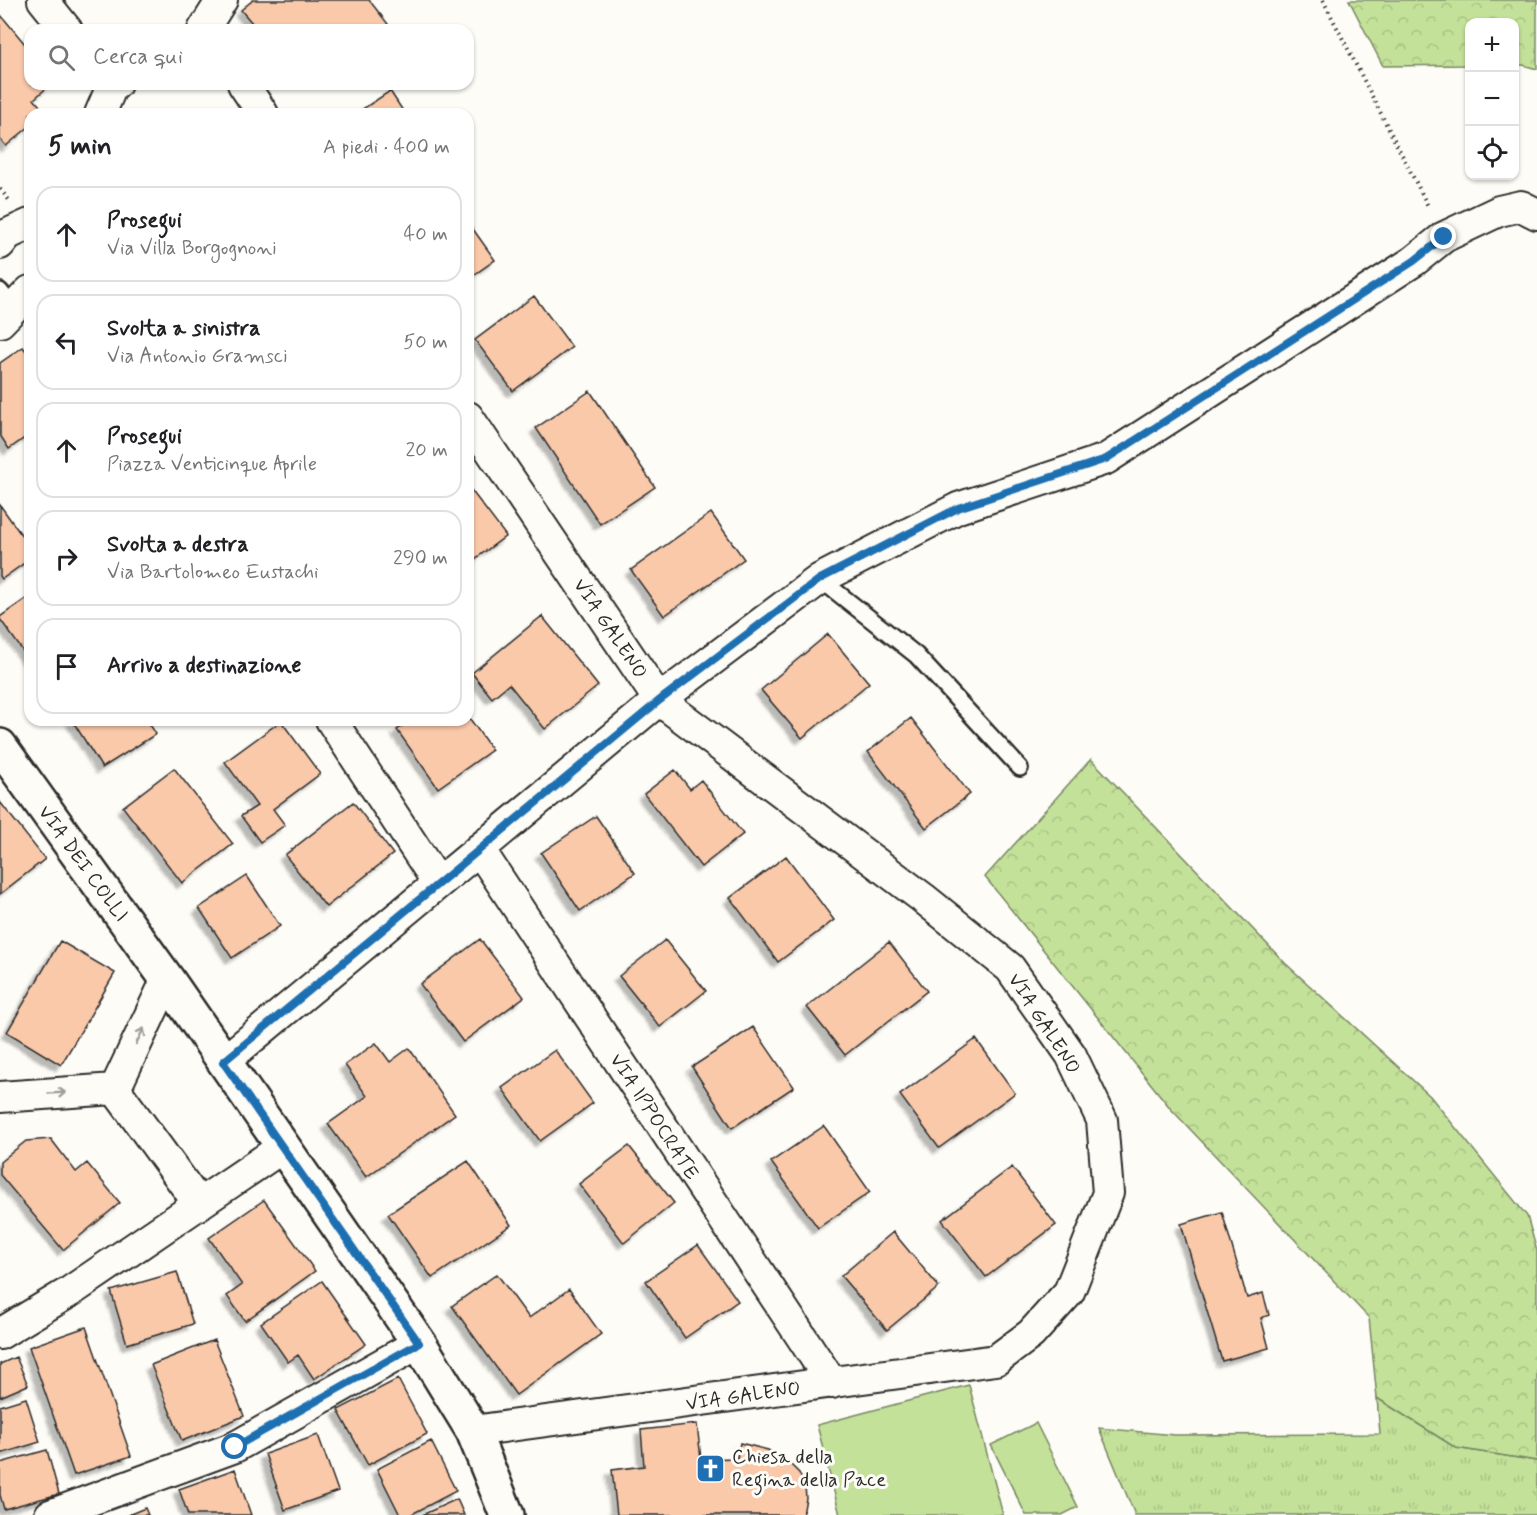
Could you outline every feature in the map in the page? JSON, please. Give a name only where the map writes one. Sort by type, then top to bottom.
[{"type":"street","points":[[44,0],[62,24]]},
{"type":"street","points":[[208,24],[222,0]]},
{"type":"street","points":[[103,108],[111,90]]},
{"type":"street","points":[[247,90],[259,108]]},
{"type":"street","points":[[223,1062],[660,700],[820,579],[958,508],[1106,459],[1414,261],[1444,237],[1499,211],[1521,206],[1537,214]]},
{"type":"street","points":[[0,244],[8,234],[24,227]]},
{"type":"street","name":"VIA GALENO","points":[[473,1431],[996,1360],[1031,1334],[1069,1292],[1108,1193],[1102,1120],[1071,1055],[1010,968],[923,898],[660,700],[474,426]]},
{"type":"street","points":[[335,726],[438,883]]},
{"type":"street","name":"VIA DEI COLLI","points":[[0,746],[167,979],[419,1343],[473,1431],[507,1515]]},
{"type":"street","name":"VIA IPPOCRATE","points":[[479,849],[832,1383]]},
{"type":"street","points":[[114,1089],[167,979]]},
{"type":"street","points":[[0,1097],[114,1089]]},
{"type":"street","points":[[114,1089],[199,1204]]},
{"type":"street","points":[[0,1334],[71,1291],[283,1147]]},
{"type":"street","points":[[50,1515],[235,1447],[419,1343]]},
{"type":"lane","points":[[820,579],[916,655],[1020,768]]},
{"type":"path","points":[[1323,0],[1444,237]]},
{"type":"green space","points":[[1349,0],[1537,0],[1537,69],[1519,65],[1519,18],[1465,18],[1465,65],[1383,66]]},
{"type":"green space","points":[[1091,759],[1285,963],[1430,1096],[1527,1216],[1537,1251],[1537,1461],[1456,1448],[1377,1398],[1369,1318],[1171,1109],[985,877]]},
{"type":"green space","points":[[969,1385],[1003,1515],[840,1515],[817,1425]]},
{"type":"green space","points":[[1377,1398],[1456,1448],[1537,1461],[1537,1515],[1135,1515],[1099,1428],[1175,1435],[1380,1434]]},
{"type":"green space","points":[[1036,1423],[1078,1507],[1062,1515],[1026,1515],[991,1445]]},
{"type":"building","points":[[253,0],[369,0],[388,24],[253,24],[241,10]]},
{"type":"building","points":[[0,14],[24,43],[24,90],[44,90],[34,99],[42,108],[24,108],[24,131],[6,146],[0,139]]},
{"type":"building","points":[[390,91],[401,108],[364,108]]},
{"type":"building","points":[[474,230],[495,260],[474,275]]},
{"type":"building","points":[[534,296],[572,347],[513,391],[475,340]]},
{"type":"building","points":[[24,348],[24,438],[9,449],[0,435],[0,363]]},
{"type":"building","points":[[590,391],[655,487],[600,524],[536,428]]},
{"type":"building","points":[[474,494],[506,536],[474,560]]},
{"type":"building","points":[[0,505],[24,539],[24,563],[2,579],[0,576]]},
{"type":"building","points":[[711,513],[744,559],[664,616],[631,570]]},
{"type":"building","points":[[24,600],[24,653],[0,619]]},
{"type":"building","points":[[542,616],[598,686],[545,729],[509,684],[492,698],[474,676],[474,671]]},
{"type":"building","points":[[828,634],[869,683],[802,738],[761,690]]},
{"type":"building","points":[[911,718],[970,794],[926,828],[868,752]]},
{"type":"building","points":[[474,724],[492,750],[438,788],[397,730],[403,726]]},
{"type":"building","points":[[76,726],[151,726],[156,734],[102,768]]},
{"type":"building","points":[[274,726],[285,726],[320,774],[273,809],[285,825],[260,842],[241,816],[257,806],[225,762]]},
{"type":"building","points":[[174,768],[233,844],[182,883],[123,807]]},
{"type":"building","points":[[675,770],[690,789],[701,780],[743,834],[701,867],[644,794]]},
{"type":"building","points":[[0,802],[45,859],[0,894]]},
{"type":"building","points":[[353,802],[393,854],[326,907],[285,855]]},
{"type":"building","points":[[596,816],[635,873],[580,911],[541,853]]},
{"type":"building","points":[[786,856],[834,920],[778,962],[730,898]]},
{"type":"building","points":[[247,876],[280,926],[232,958],[199,908]]},
{"type":"building","points":[[480,939],[524,997],[463,1042],[420,984]]},
{"type":"building","points":[[665,940],[706,991],[660,1027],[619,976]]},
{"type":"building","points":[[60,941],[115,973],[61,1065],[7,1032]]},
{"type":"building","points":[[889,942],[927,991],[845,1055],[807,1007]]},
{"type":"building","points":[[753,1027],[794,1087],[732,1128],[692,1067]]},
{"type":"building","points":[[976,1039],[1015,1093],[939,1148],[900,1095]]},
{"type":"building","points":[[376,1043],[390,1062],[409,1048],[455,1114],[366,1177],[328,1124],[367,1096],[345,1065]]},
{"type":"building","points":[[555,1050],[593,1103],[540,1141],[502,1088]]},
{"type":"building","points":[[824,1126],[870,1192],[818,1228],[771,1162]]},
{"type":"building","points":[[51,1139],[76,1172],[87,1163],[120,1203],[63,1250],[0,1175],[0,1162],[26,1141]]},
{"type":"building","points":[[629,1146],[674,1203],[624,1243],[579,1184]]},
{"type":"building","points":[[468,1161],[511,1225],[432,1278],[388,1214]]},
{"type":"building","points":[[1012,1167],[1056,1225],[986,1277],[942,1220]]},
{"type":"building","points":[[264,1200],[315,1271],[245,1321],[227,1296],[242,1285],[209,1238]]},
{"type":"building","points":[[1222,1212],[1247,1298],[1263,1293],[1269,1315],[1261,1318],[1269,1348],[1222,1361],[1181,1224]]},
{"type":"building","points":[[893,1232],[939,1287],[887,1330],[841,1276]]},
{"type":"building","points":[[698,1245],[738,1301],[685,1338],[646,1281]]},
{"type":"building","points":[[177,1272],[193,1324],[127,1344],[111,1291]]},
{"type":"building","points":[[497,1274],[529,1318],[569,1289],[601,1334],[516,1395],[452,1306]]},
{"type":"building","points":[[322,1281],[366,1344],[314,1379],[298,1355],[288,1362],[261,1323]]},
{"type":"building","points":[[86,1327],[131,1456],[74,1475],[29,1347]]},
{"type":"building","points":[[214,1340],[244,1416],[182,1441],[151,1365]]},
{"type":"building","points":[[16,1357],[28,1385],[0,1397],[0,1364]]},
{"type":"building","points":[[398,1379],[427,1434],[368,1465],[338,1410]]},
{"type":"building","points":[[26,1398],[40,1442],[0,1454],[0,1406]]},
{"type":"building","name":"Chiesa della Regina della Pace","points":[[697,1424],[701,1459],[737,1458],[740,1443],[768,1450],[786,1460],[799,1473],[805,1486],[806,1498],[803,1515],[617,1515],[612,1470],[644,1466],[641,1430]]},
{"type":"building","points":[[318,1435],[338,1491],[285,1510],[265,1454]]},
{"type":"building","points":[[431,1441],[456,1491],[410,1515],[400,1515],[377,1469]]},
{"type":"building","points":[[47,1450],[59,1494],[4,1509],[0,1495],[0,1463]]},
{"type":"building","points":[[235,1469],[251,1515],[188,1515],[179,1489]]},
{"type":"building","points":[[457,1499],[464,1515],[422,1515]]},
{"type":"building","points":[[145,1508],[148,1515],[128,1515]]},
{"type":"place","name":"Chiesa della Regina della Pace","points":[[711,1468]]},
{"type":"route","points":[[235,1447],[419,1343],[223,1062],[660,700],[820,579],[958,508],[1106,459],[1414,261],[1444,237]]}]
